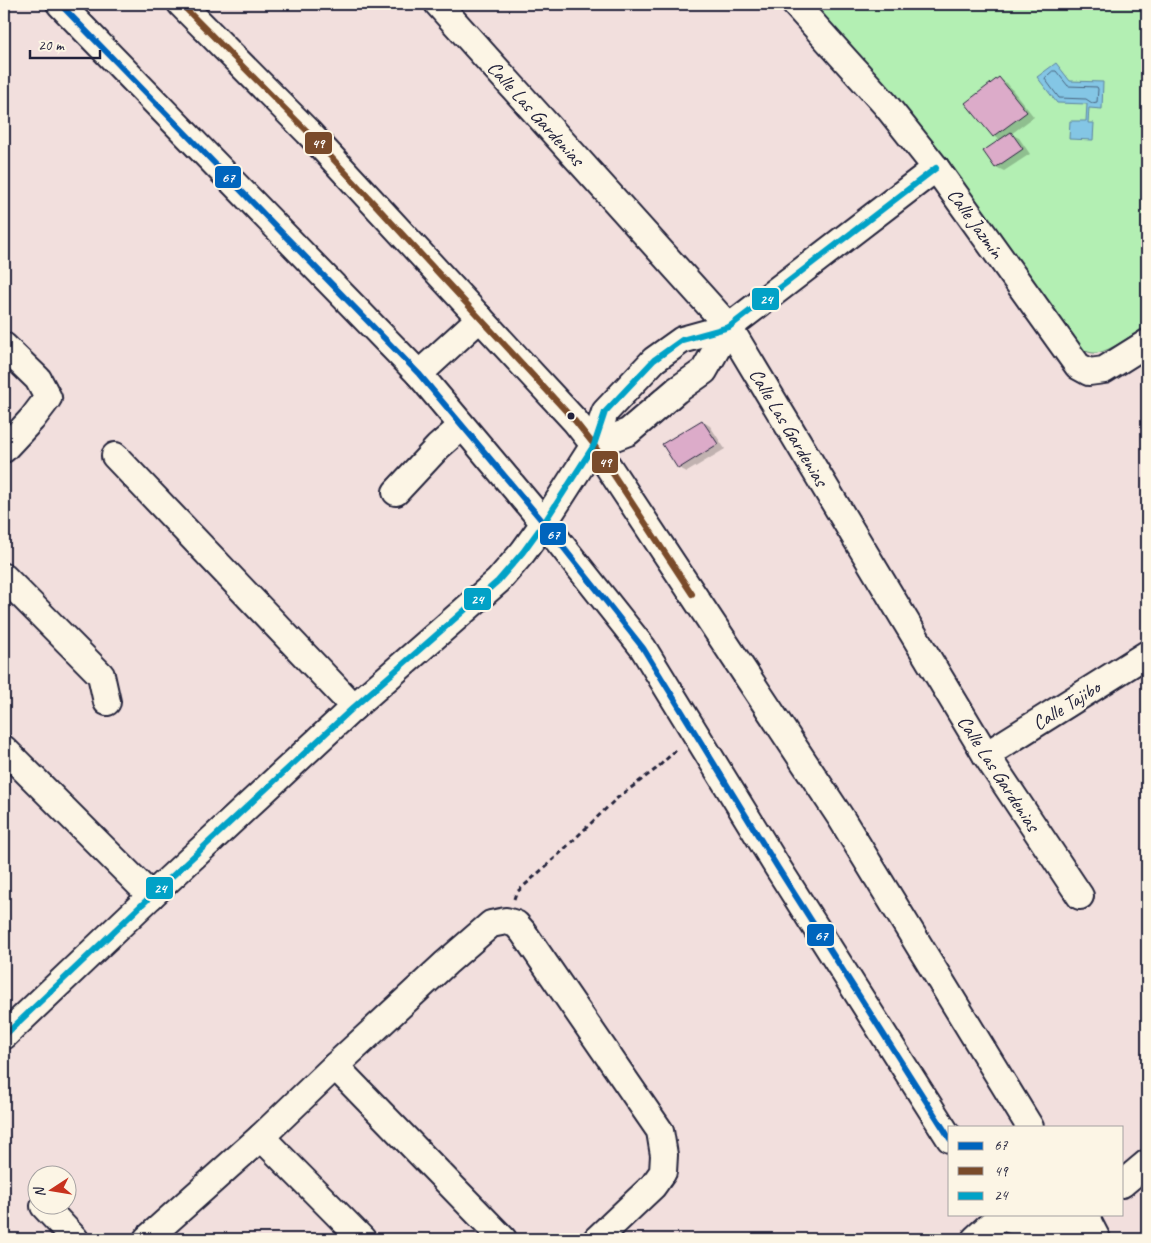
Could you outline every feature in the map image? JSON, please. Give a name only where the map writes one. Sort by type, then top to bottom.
[{"type":"street","points":[[60,4],[419,374],[544,523],[643,648],[948,1136]]},
{"type":"street","points":[[181,4],[308,132],[575,421],[594,445],[841,818],[1029,1126]]},
{"type":"street","name":"Calle Las Gardenias","points":[[438,4],[729,327],[986,756],[1080,896]]},
{"type":"street","name":"Calle Jazmín","points":[[795,4],[885,104],[936,168],[1078,366],[1089,372],[1104,370],[1147,343]]},
{"type":"street","points":[[4,1036],[354,707],[498,581],[544,523],[594,445],[605,412],[654,360],[682,340],[729,327],[936,168]]},
{"type":"street","points":[[419,374],[480,318]]},
{"type":"street","points":[[594,445],[628,432],[677,390],[704,371],[729,327]]},
{"type":"street","points":[[4,346],[38,379],[48,398],[32,419],[4,449]]},
{"type":"street","points":[[396,492],[438,447],[462,426]]},
{"type":"street","points":[[116,456],[354,707]]},
{"type":"street","points":[[4,577],[101,675],[107,702]]},
{"type":"street","name":"Calle Tajibo","points":[[986,756],[1147,654]]},
{"type":"street","points":[[4,749],[151,896]]},
{"type":"street","points":[[146,1239],[261,1137],[446,963],[492,924],[506,921],[516,924],[524,932],[660,1131],[664,1155],[663,1172],[653,1186],[597,1239]]},
{"type":"street","points":[[335,1066],[503,1239]]},
{"type":"street","points":[[261,1137],[362,1239]]},
{"type":"street","points":[[1124,1182],[1147,1163]]},
{"type":"street","points":[[53,1216],[75,1239]]},
{"type":"street","points":[[975,1239],[999,1216]]},
{"type":"street","points":[[1002,1216],[1022,1224],[1059,1226],[1083,1216]]},
{"type":"street","points":[[1086,1216],[1097,1239]]},
{"type":"path","points":[[506,921],[516,893],[616,799],[656,769],[694,731]]},
{"type":"green space","points":[[812,4],[1147,4],[1147,325],[1103,352],[1091,353],[1075,345]]},
{"type":"water","points":[[1056,63],[1070,81],[1103,82],[1102,109],[1089,108],[1088,123],[1094,123],[1093,140],[1069,139],[1070,121],[1086,121],[1087,104],[1057,103],[1037,77]]},
{"type":"building","points":[[999,77],[1027,112],[993,137],[965,103]]},
{"type":"building","points":[[1011,132],[1023,149],[995,168],[983,151]]},
{"type":"building","points":[[702,420],[718,444],[678,469],[662,444]]},
{"type":"transit line","name":"67","points":[[60,4],[419,374],[544,523],[643,648],[778,868],[948,1136]]},
{"type":"transit line","name":"49","points":[[181,4],[308,132],[575,421],[594,445],[692,594]]},
{"type":"transit line","name":"24","points":[[4,1036],[354,707],[498,581],[523,552],[544,523],[594,445],[605,412],[654,360],[682,340],[729,327],[936,168]]}]
